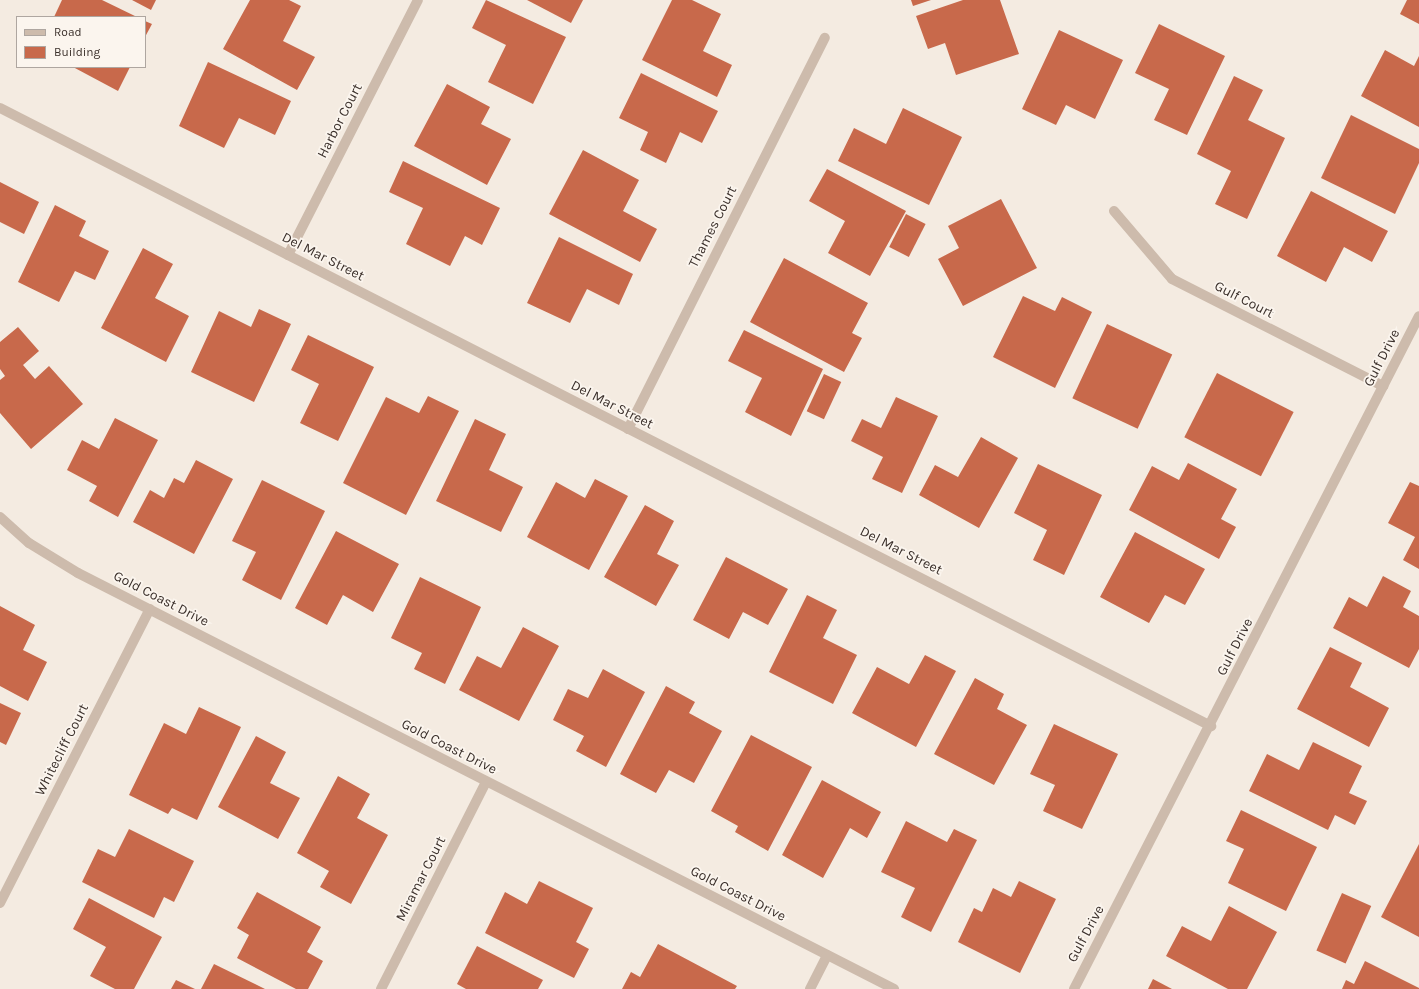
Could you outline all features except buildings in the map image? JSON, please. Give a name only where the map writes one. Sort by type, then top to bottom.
[{"type":"street","name":"Harbor Court","points":[[288,255],[418,0]]},
{"type":"street","name":"Thames Court","points":[[628,429],[825,38]]},
{"type":"street","name":"Del Mar Street","points":[[0,108],[1211,726]]},
{"type":"street","name":"Gulf Court","points":[[1114,211],[1172,279],[1383,386]]},
{"type":"street","name":"Gulf Drive","points":[[1074,989],[1211,726],[1419,316]]},
{"type":"street","name":"Gold Coast Drive","points":[[0,517],[41,551],[150,609],[486,782],[894,989]]},
{"type":"street","name":"Whitecliff Court","points":[[0,903],[150,609]]},
{"type":"street","name":"Miramar Court","points":[[382,989],[486,782]]},
{"type":"street","points":[[810,989],[827,955]]}]
